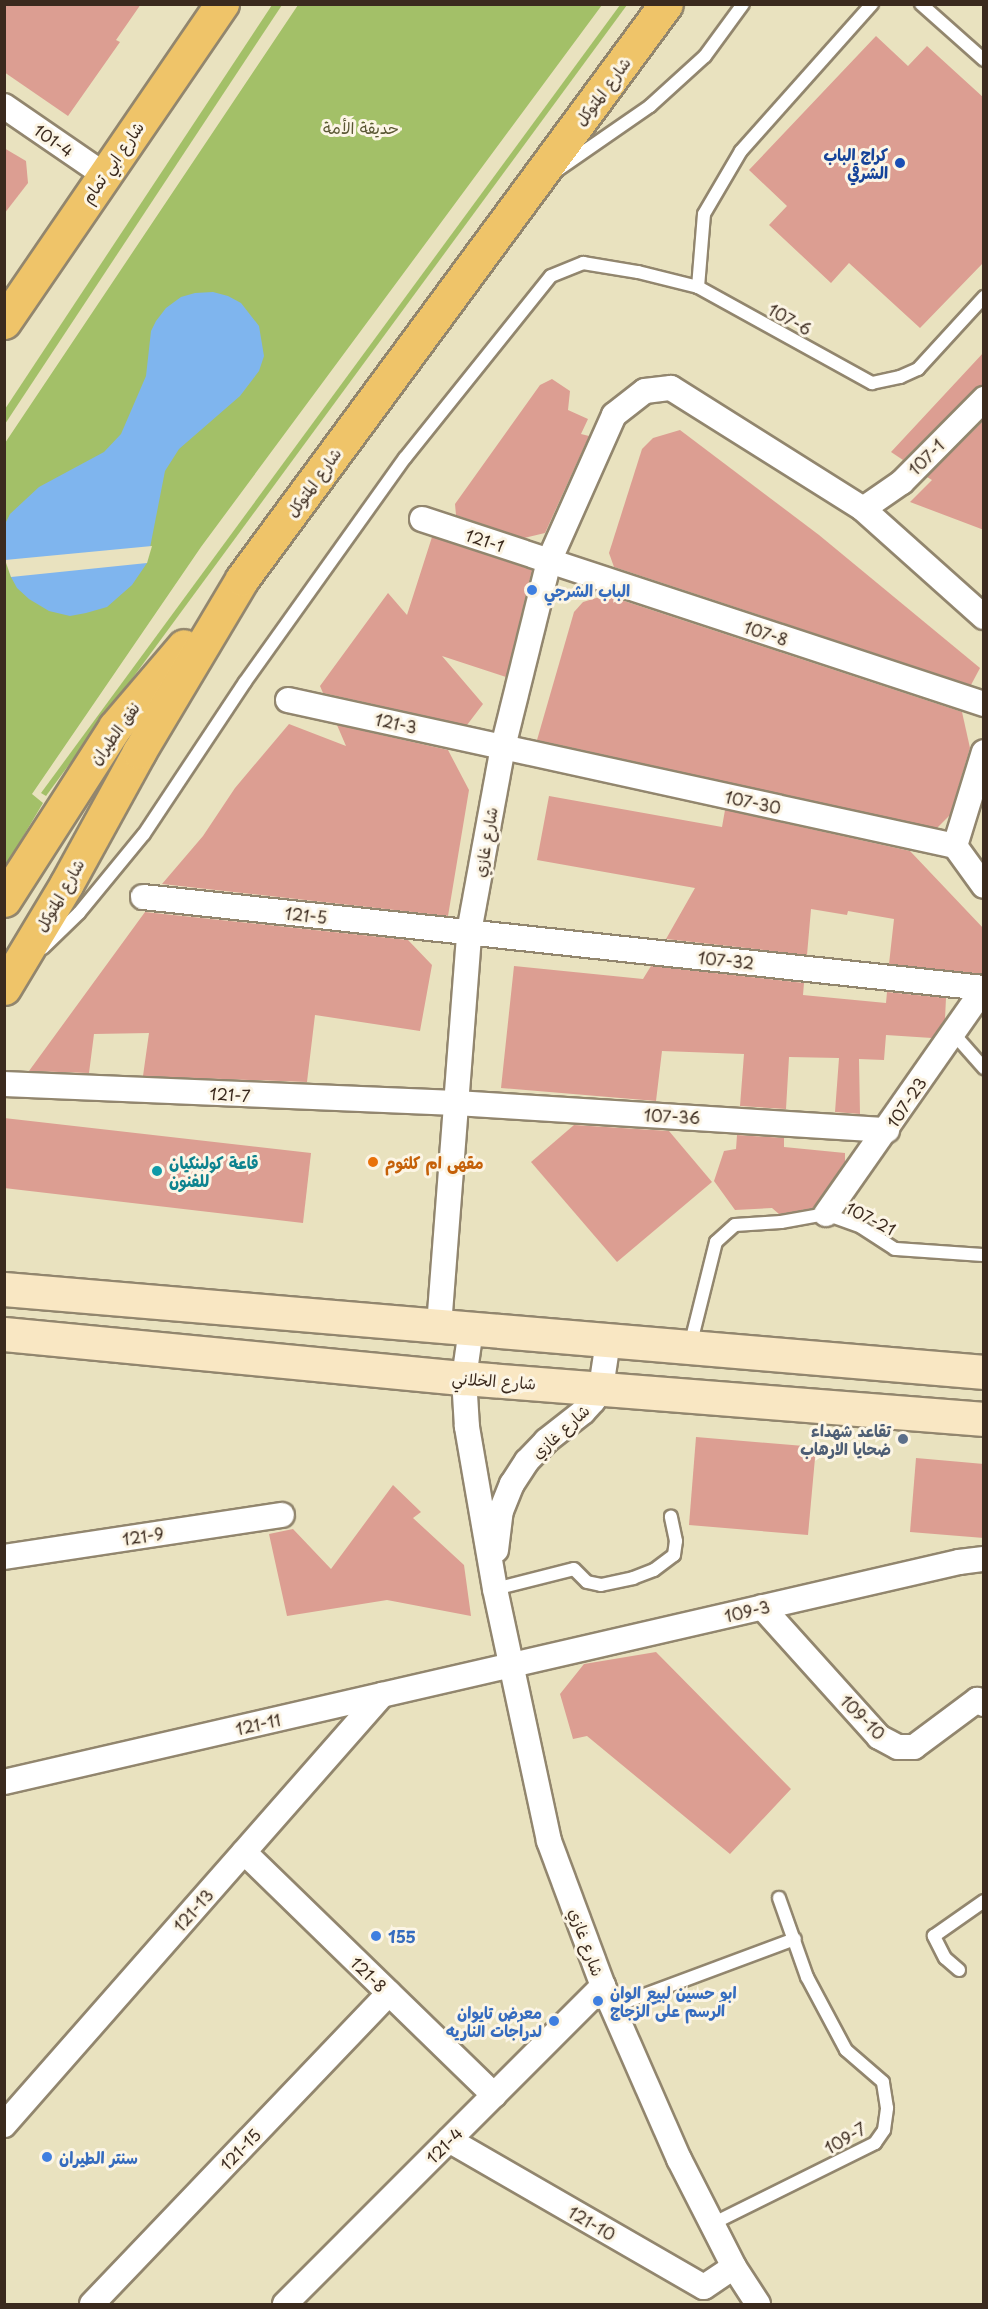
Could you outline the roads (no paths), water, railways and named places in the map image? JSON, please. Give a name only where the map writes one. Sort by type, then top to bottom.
[{"type":"main road","name":"شارع ابي تمام","points":[[4,322],[103,174],[222,4]]},
{"type":"main road","name":"شارع المتوكل","points":[[7,984],[242,579],[666,4]]},
{"type":"main road","name":"نفق الطيران","points":[[4,900],[115,727],[242,579]]},
{"type":"main road","points":[[4,1289],[984,1372]]},
{"type":"main road","name":"شارع الخلاني","points":[[4,1334],[464,1378],[984,1419]]},
{"type":"street","name":"101-4","points":[[4,106],[103,174]]},
{"type":"street","name":"شارع غازي","points":[[758,2304],[734,2267],[679,2159],[608,1996],[549,1841],[495,1589],[467,1427],[464,1378],[455,1328],[456,1103],[468,932],[503,747],[549,561],[614,415],[645,391],[671,388],[863,509]]},
{"type":"street","name":"107-1","points":[[863,509],[902,482],[984,399]]},
{"type":"street","points":[[863,509],[984,617]]},
{"type":"street","name":"121-1","points":[[422,519],[549,561]]},
{"type":"street","name":"107-8","points":[[549,561],[984,704]]},
{"type":"street","name":"121-3","points":[[288,700],[503,747]]},
{"type":"street","name":"107-30","points":[[503,747],[955,846]]},
{"type":"street","points":[[984,752],[955,846],[984,886]]},
{"type":"street","name":"121-5","points":[[143,897],[468,932]]},
{"type":"street","name":"107-32","points":[[468,932],[983,988]]},
{"type":"street","name":"107-23","points":[[826,1214],[887,1130],[983,988]]},
{"type":"street","name":"121-7","points":[[4,1084],[456,1103]]},
{"type":"street","name":"107-36","points":[[456,1103],[887,1130]]},
{"type":"street","name":"شارع غازي","points":[[495,1589],[496,1538],[501,1511],[512,1484],[527,1461],[546,1441],[583,1412],[601,1388],[608,1341]]},
{"type":"street","name":"121-9","points":[[4,1557],[282,1515]]},
{"type":"street","name":"109-3","points":[[512,1666],[959,1562],[984,1559]]},
{"type":"street","name":"109-10","points":[[762,1607],[879,1737],[898,1747],[914,1747],[981,1698]]},
{"type":"street","name":"121-11","points":[[4,1782],[512,1666]]},
{"type":"street","name":"121-13","points":[[4,2125],[382,1695]]},
{"type":"street","name":"121-8","points":[[244,1852],[494,2095]]},
{"type":"street","name":"121-15","points":[[92,2304],[389,1994]]},
{"type":"street","name":"121-4","points":[[285,2304],[494,2095],[608,1996]]},
{"type":"street","name":"121-10","points":[[449,2140],[704,2287],[734,2267]]},
{"type":"lane","points":[[530,188],[650,106],[705,56],[743,4]]},
{"type":"lane","points":[[698,287],[704,214],[741,151],[872,4]]},
{"type":"lane","points":[[921,4],[984,60]]},
{"type":"lane","name":"107-6","points":[[7,984],[80,914],[144,834],[245,682],[405,458],[551,276],[583,263],[638,272],[698,287],[872,383],[900,377],[918,369],[984,297]]},
{"type":"lane","points":[[953,1033],[984,1068]]},
{"type":"lane","name":"107-21","points":[[690,1347],[716,1242],[735,1225],[781,1222],[826,1214],[861,1227],[895,1249],[984,1256]]},
{"type":"lane","points":[[495,1589],[574,1569],[587,1582],[601,1585],[633,1578],[654,1570],[674,1555],[676,1541],[671,1517]]},
{"type":"lane","name":"109-7","points":[[712,2224],[874,2143],[884,2130],[887,2108],[883,2082],[846,2050],[807,1977],[779,1898]]},
{"type":"lane","points":[[959,1970],[945,1958],[934,1936],[984,1901]]},
{"type":"lane","points":[[608,1996],[795,1939]]},
{"type":"water","points":[[213,292],[241,303],[259,326],[264,356],[259,371],[240,396],[179,449],[165,471],[147,563],[132,585],[107,607],[70,616],[49,611],[29,599],[17,588],[11,577],[5,557],[4,526],[10,514],[39,487],[104,452],[121,434],[146,376],[151,331],[156,321],[166,308],[181,297]]},
{"type":"place","name":"كراج الباب الشرقي","points":[[900,163]]},
{"type":"place","name":"الباب الشرجي","points":[[532,590]]},
{"type":"place","name":"مقهى ام كلثوم","points":[[373,1162]]},
{"type":"place","name":"قاعة كولبنكيان للفنون","points":[[157,1171]]},
{"type":"place","name":"تقاعد شهداء ضحايا الارهاب","points":[[903,1439]]},
{"type":"place","name":"155","points":[[376,1936]]},
{"type":"place","name":"ابو حسين لبيع الوان الرسم على الزجاج","points":[[598,2001]]},
{"type":"place","name":"معرض تايوان لدراجات الناريه","points":[[554,2021]]},
{"type":"place","name":"سنتر الطيران","points":[[47,2157]]},
{"type":"park label","name":"حديقة الأمة","points":[[361,127]]}]
